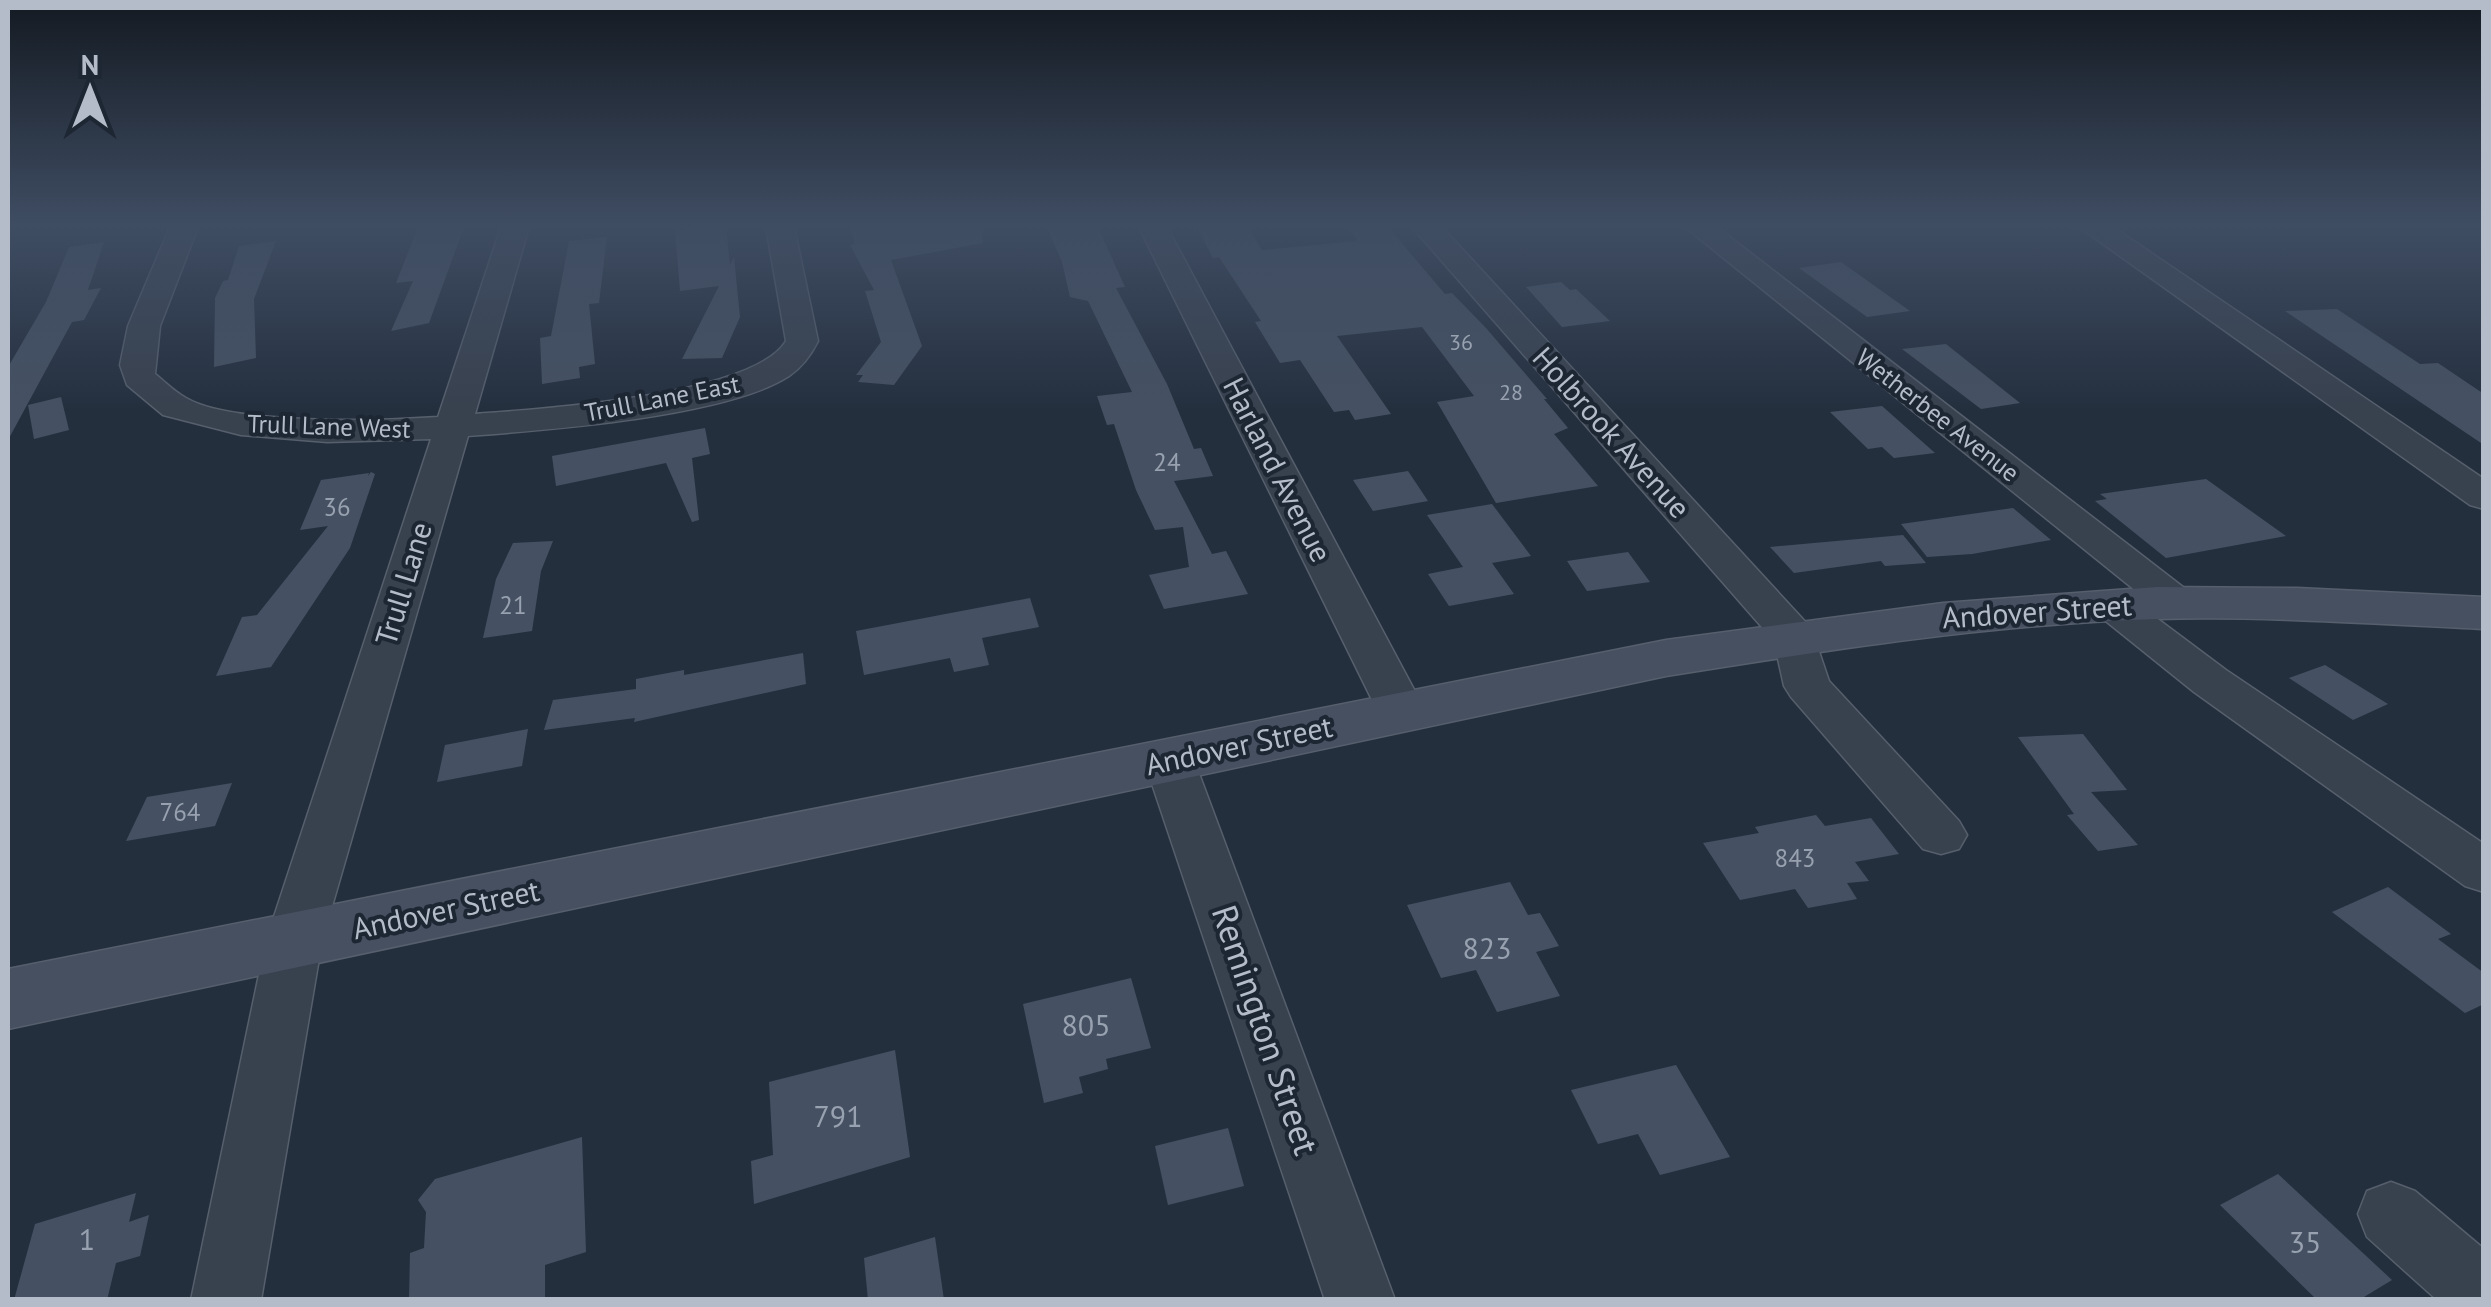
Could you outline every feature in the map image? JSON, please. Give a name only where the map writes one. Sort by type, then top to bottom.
[{"type":"main road","name":"Andover Street","points":[[8,999],[1666,658],[1904,621],[2112,605],[2177,603],[2484,614]]},
{"type":"street","name":"Trull Lane West","points":[[160,288],[140,340],[136,370],[149,392],[192,413],[256,426],[452,429]]},
{"type":"street","name":"Trull Lane","points":[[226,1300],[294,941],[496,288]]},
{"type":"street","name":"Trull Lane East","points":[[452,429],[662,402],[742,385],[782,364],[799,349],[802,334],[792,288]]},
{"type":"street","name":"Harland Avenue","points":[[1183,288],[1402,712]]},
{"type":"street","name":"Holbrook Avenue","points":[[1480,288],[1795,638]]},
{"type":"street","name":"Wetherbee Avenue","points":[[1776,288],[2177,603]]},
{"type":"street","points":[[2181,288],[2484,497]]},
{"type":"street","points":[[2112,605],[2210,681],[2484,872]]},
{"type":"street","points":[[1795,638],[1807,686],[1941,834]]},
{"type":"street","name":"Remington Street","points":[[1169,760],[1360,1300]]},
{"type":"street","points":[[2391,1214],[2484,1295]]},
{"type":"building","points":[[52,288],[101,288],[84,320],[72,322],[8,440],[8,367]]},
{"type":"building","points":[[220,288],[258,288],[254,299],[256,358],[214,367],[215,298]]},
{"type":"building","points":[[410,288],[442,288],[429,323],[391,331]]},
{"type":"building","points":[[560,288],[601,288],[599,303],[589,304],[595,364],[579,367],[580,378],[542,384],[540,338],[551,336]]},
{"type":"building","points":[[718,288],[737,288],[740,317],[722,358],[682,359]]},
{"type":"building","points":[[901,288],[922,346],[894,385],[858,382],[863,375],[856,375],[881,342],[865,291]]},
{"type":"building","points":[[1068,288],[1116,288],[1167,384],[1194,449],[1201,448],[1213,476],[1174,481],[1212,554],[1226,551],[1248,594],[1164,609],[1149,575],[1189,567],[1183,527],[1155,530],[1136,490],[1114,424],[1107,425],[1097,396],[1132,392],[1088,301],[1070,297]]},
{"type":"building","points":[[1239,288],[1440,288],[1445,294],[1452,293],[1547,399],[1568,428],[1554,434],[1598,486],[1496,503],[1437,402],[1474,396],[1422,327],[1337,336],[1391,414],[1355,420],[1349,410],[1334,412],[1300,360],[1280,363],[1255,322],[1261,321]]},
{"type":"building","points":[[1527,288],[1576,289],[1610,321],[1562,327]]},
{"type":"building","points":[[1827,288],[1878,288],[1910,311],[1867,317]]},
{"type":"building","points":[[2337,309],[2420,364],[2438,363],[2484,394],[2484,445],[2285,311]]},
{"type":"building","points":[[1946,344],[2020,403],[1981,409],[1902,349]]},
{"type":"building","points":[[61,397],[69,430],[34,439],[28,405]]},
{"type":"building","points":[[1882,406],[1935,453],[1894,458],[1882,447],[1868,449],[1830,412]]},
{"type":"building","points":[[705,428],[710,454],[692,458],[699,520],[692,522],[666,463],[556,486],[552,456]]},
{"type":"building","points":[[1408,471],[1428,501],[1373,511],[1353,480]]},
{"type":"building","points":[[371,472],[375,474],[350,548],[271,667],[216,676],[242,617],[257,615],[328,526],[300,530],[321,480],[369,473],[368,476]]},
{"type":"building","points":[[2206,479],[2286,536],[2166,558],[2095,501],[2107,499],[2100,494]]},
{"type":"building","points":[[1492,504],[1531,556],[1492,563],[1514,594],[1449,606],[1428,574],[1463,567],[1427,515]]},
{"type":"building","points":[[2013,508],[2051,540],[1972,554],[1927,557],[1901,524]]},
{"type":"building","points":[[1903,535],[1926,563],[1885,566],[1881,561],[1794,573],[1770,547]]},
{"type":"building","points":[[553,541],[541,571],[532,631],[483,638],[496,579],[513,543]]},
{"type":"building","points":[[1628,552],[1650,582],[1587,591],[1567,561]]},
{"type":"building","points":[[1030,598],[1039,627],[982,638],[989,665],[954,672],[950,658],[864,675],[856,631]]},
{"type":"building","points":[[803,653],[806,684],[634,722],[635,718],[544,730],[553,700],[636,689],[636,679],[684,670],[684,675]]},
{"type":"building","points":[[2325,665],[2388,704],[2353,720],[2289,678]]},
{"type":"building","points":[[528,729],[522,766],[437,782],[445,745]]},
{"type":"building","points":[[2083,734],[2127,790],[2091,792],[2138,845],[2098,851],[2067,815],[2074,814],[2018,737]]},
{"type":"building","points":[[232,783],[215,826],[126,841],[147,797]]},
{"type":"building","points":[[1816,815],[1825,826],[1871,818],[1899,854],[1855,862],[1869,881],[1847,883],[1857,899],[1808,908],[1795,889],[1740,900],[1703,843],[1759,833],[1755,827]]},
{"type":"building","points":[[1510,882],[1528,915],[1540,913],[1559,946],[1536,952],[1560,996],[1497,1012],[1476,970],[1441,978],[1407,905]]},
{"type":"building","points":[[2388,887],[2451,934],[2438,939],[2484,973],[2484,1004],[2465,1013],[2332,912]]},
{"type":"building","points":[[1131,978],[1151,1048],[1106,1059],[1108,1069],[1079,1077],[1083,1093],[1044,1103],[1023,1004]]},
{"type":"building","points":[[895,1050],[910,1157],[754,1204],[751,1161],[773,1155],[769,1082]]},
{"type":"building","points":[[1676,1065],[1730,1157],[1660,1175],[1638,1134],[1598,1144],[1571,1090]]},
{"type":"building","points":[[1228,1128],[1244,1186],[1168,1205],[1155,1146]]},
{"type":"building","points":[[582,1137],[586,1252],[545,1265],[545,1300],[409,1300],[410,1253],[424,1248],[426,1212],[418,1200],[435,1179]]},
{"type":"building","points":[[2278,1174],[2392,1280],[2359,1300],[2317,1300],[2220,1205]]},
{"type":"building","points":[[136,1193],[129,1222],[149,1215],[140,1256],[116,1263],[107,1300],[14,1300],[35,1224]]},
{"type":"building","points":[[935,1237],[944,1300],[868,1300],[864,1258]]}]
